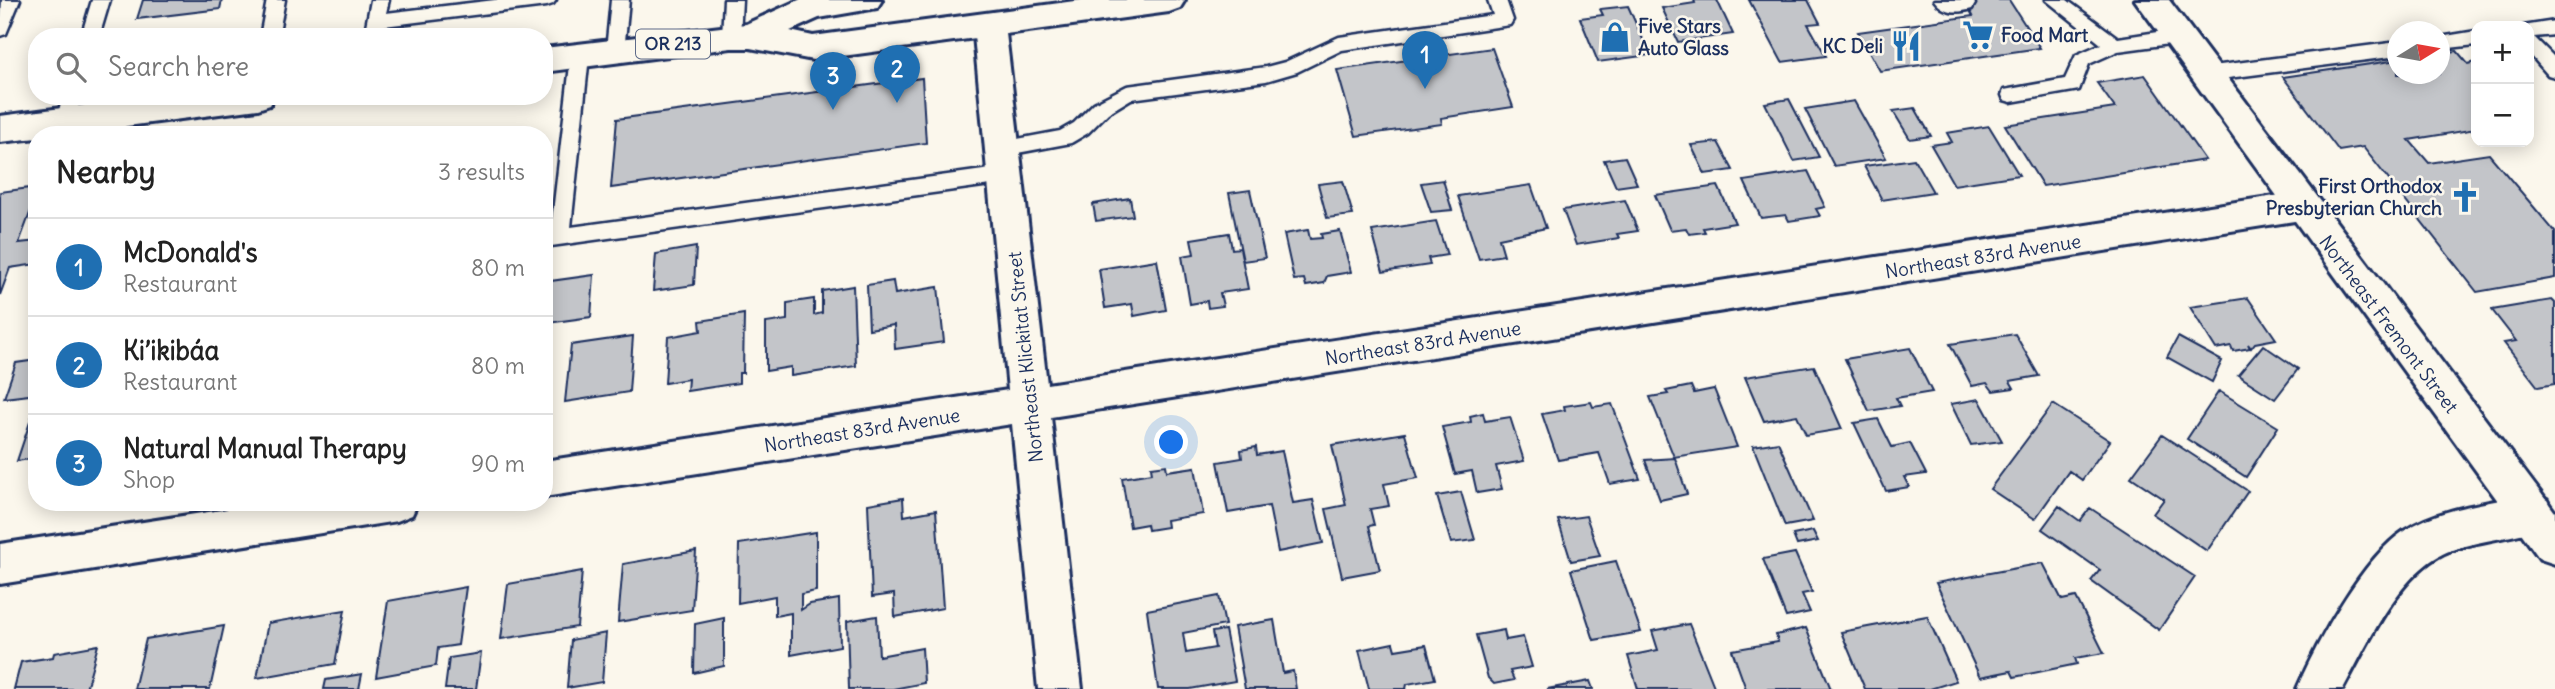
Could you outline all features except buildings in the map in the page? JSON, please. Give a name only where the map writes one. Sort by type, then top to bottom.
[{"type":"street","name":"OR 213","points":[[553,59],[741,36],[813,7],[866,0]]},
{"type":"street","name":"OR 213","points":[[741,36],[813,48],[1169,0]]},
{"type":"street","name":"Northeast Fremont Street","points":[[2151,0],[2301,206],[2543,529]]},
{"type":"street","name":"Northeast Klickitat Street","points":[[989,25],[1060,689]]},
{"type":"street","points":[[0,129],[68,108],[116,124],[212,105]]},
{"type":"street","name":"Northeast 83rd Avenue","points":[[553,478],[2301,206]]},
{"type":"street","points":[[0,564],[339,511]]},
{"type":"street","points":[[2319,689],[2378,590],[2398,564],[2420,545],[2466,528],[2543,529]]},
{"type":"lane","points":[[0,29],[11,0]]},
{"type":"lane","points":[[93,28],[101,0]]},
{"type":"lane","points":[[271,28],[276,0]]},
{"type":"lane","points":[[374,28],[380,0]]},
{"type":"lane","points":[[380,28],[547,0]]},
{"type":"lane","points":[[615,51],[620,0]]},
{"type":"lane","points":[[733,0],[741,36]]},
{"type":"lane","points":[[553,238],[1003,162],[1064,138],[1081,128],[1101,108],[1127,93],[1266,74],[1291,67],[1339,44],[1504,20],[1497,0]]},
{"type":"lane","points":[[1943,0],[1953,6],[1966,4]]},
{"type":"lane","points":[[2055,0],[2115,45]]},
{"type":"lane","points":[[2534,30],[2555,27]]},
{"type":"lane","points":[[2011,95],[2072,85],[2082,60],[2115,45],[2177,36]]},
{"type":"lane","points":[[2450,42],[2471,39]]},
{"type":"lane","points":[[2534,47],[2555,70]]},
{"type":"lane","points":[[2205,74],[2387,50]]},
{"type":"lane","points":[[553,232],[580,56]]},
{"type":"place","name":"Food Mart","points":[[1978,35]]},
{"type":"place","name":"Five Stars Auto Glass","points":[[1615,37]]},
{"type":"place","name":"KC Deli","points":[[1906,46]]},
{"type":"place","name":"McDonald's","points":[[1425,89]]},
{"type":"place","name":"Ki’ikibáa","points":[[897,103]]},
{"type":"place","name":"Natural Manual Therapy","points":[[833,110]]},
{"type":"place","name":"First Orthodox Presbyterian Church","points":[[2465,197]]}]
